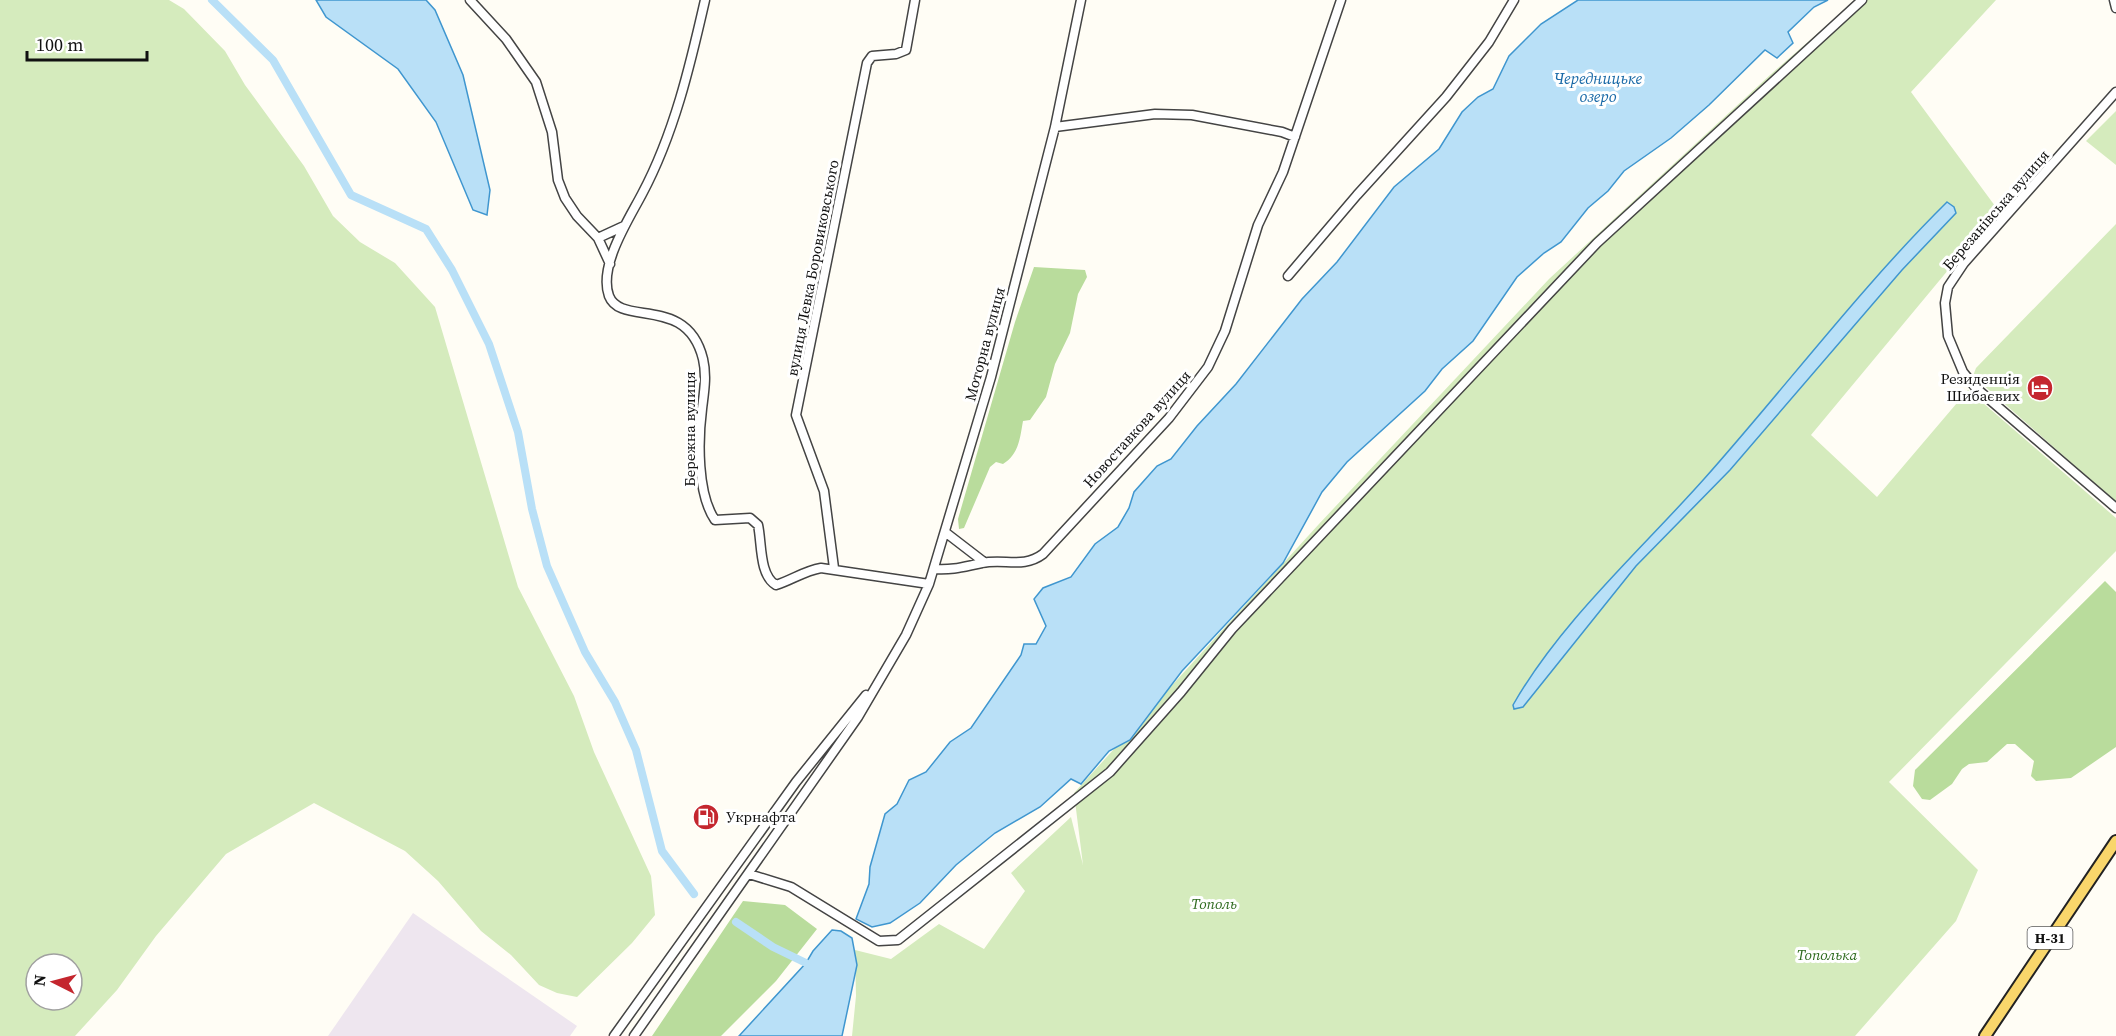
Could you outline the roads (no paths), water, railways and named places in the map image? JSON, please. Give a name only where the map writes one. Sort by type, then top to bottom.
[{"type":"main road","name":"Н-31","points":[[1985,1036],[2116,841]]},
{"type":"street","points":[[470,0],[506,39],[536,82],[552,132],[558,180],[565,198],[577,216],[598,238],[610,264]]},
{"type":"street","name":"Бережна вулиця","points":[[705,0],[689,70],[662,151],[624,226],[610,264],[607,289],[615,304],[625,310],[676,320],[694,340],[703,359],[705,387],[702,411],[701,477],[704,499],[713,518],[718,520],[750,518],[755,522],[760,535],[765,572],[776,585],[806,570],[834,568],[862,576],[929,584]]},
{"type":"street","name":"вулиця Левка Боровиковського","points":[[834,568],[824,491],[796,416],[867,63],[872,56],[896,54],[906,50],[915,0]]},
{"type":"street","name":"Моторна вулиця","points":[[878,681],[906,636],[934,569],[991,377],[1055,127],[1081,0]]},
{"type":"street","name":"Новоставкова вулиця","points":[[934,569],[960,570],[984,562],[1034,561],[1043,554],[1197,384],[1225,331],[1258,225],[1283,172],[1341,0]]},
{"type":"street","points":[[1288,276],[1357,195],[1446,97],[1489,42],[1514,0]]},
{"type":"street","points":[[749,874],[791,887],[879,941],[898,940],[1110,772],[1181,692],[1232,629],[1597,243],[1862,0]]},
{"type":"street","points":[[2114,0],[2116,8]]},
{"type":"street","name":"Березанівська вулиця","points":[[2116,92],[1964,263],[1948,286],[1945,311],[1953,353],[1976,388],[2116,508]]},
{"type":"street","points":[[1055,127],[1155,114],[1192,114],[1282,132],[1295,137]]},
{"type":"street","points":[[598,238],[624,226]]},
{"type":"street","points":[[945,532],[984,562]]},
{"type":"street","points":[[634,1036],[858,717],[878,681]]},
{"type":"street","points":[[614,1036],[796,782],[878,681]]},
{"type":"street","points":[[628,1016],[641,1025]]},
{"type":"water","points":[[316,0],[426,0],[435,10],[463,75],[490,190],[487,215],[473,210],[436,122],[398,69],[326,17]]},
{"type":"water","name":"Чередницьке озеро","points":[[1578,0],[1828,0],[1814,7],[1788,32],[1793,43],[1777,58],[1765,50],[1709,105],[1671,138],[1624,171],[1608,191],[1588,208],[1561,242],[1544,253],[1517,277],[1473,341],[1442,369],[1425,391],[1347,462],[1322,492],[1283,563],[1182,671],[1130,740],[1109,751],[1081,784],[1071,779],[1040,807],[995,833],[956,865],[920,903],[890,923],[872,927],[856,919],[869,884],[870,867],[885,814],[897,804],[909,780],[926,772],[950,742],[971,728],[1021,655],[1024,644],[1036,644],[1046,626],[1034,599],[1043,588],[1071,577],[1095,544],[1118,527],[1129,508],[1134,492],[1157,466],[1171,459],[1197,426],[1236,384],[1302,299],[1337,262],[1394,187],[1439,149],[1462,112],[1478,97],[1493,89],[1509,56],[1541,24]]},
{"type":"water","points":[[1947,202],[1954,207],[1956,213],[1902,270],[1730,470],[1636,566],[1523,707],[1514,709],[1513,705],[1532,674],[1554,644],[1704,479],[1853,303]]},
{"type":"water","points":[[832,930],[841,931],[852,938],[857,965],[842,1036],[739,1036],[806,963],[813,951]]},
{"type":"waterway","points":[[212,0],[273,60],[351,195],[426,229],[452,270],[489,344],[518,432],[532,509],[547,566],[585,652],[615,702],[636,750],[662,851],[694,894]]},
{"type":"waterway","points":[[736,922],[773,947],[806,963]]},
{"type":"place","name":"Резиденція Шибаєвих","points":[[2040,388]]},
{"type":"place","name":"Укрнафта","points":[[706,817]]},
{"type":"park label","name":"Тополь","points":[[1214,904]]},
{"type":"park label","name":"Тополька","points":[[1827,955]]}]
